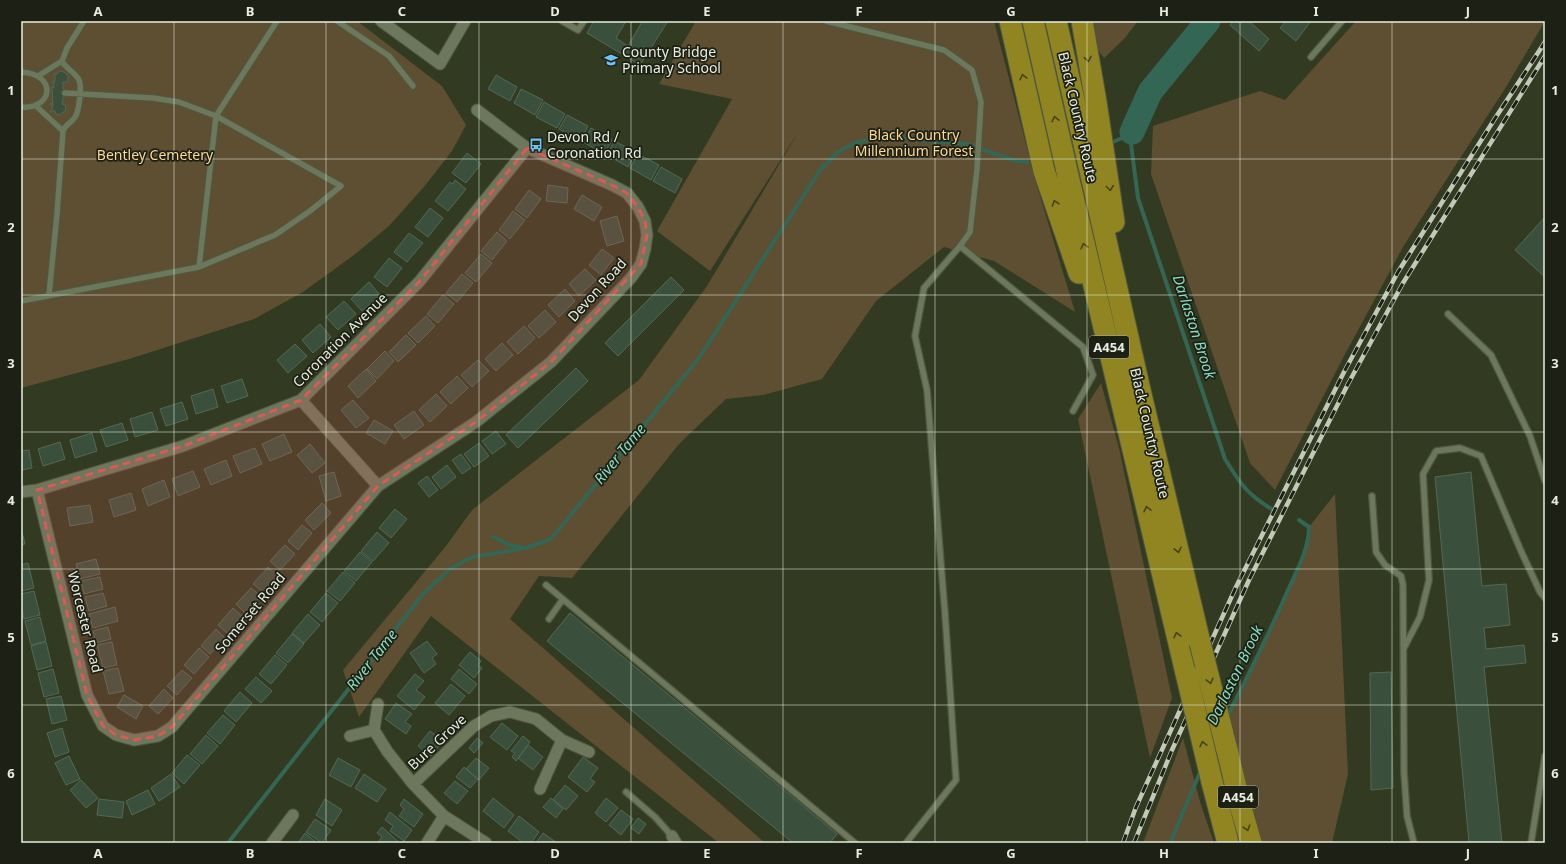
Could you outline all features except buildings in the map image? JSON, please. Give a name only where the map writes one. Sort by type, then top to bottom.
[{"type":"highway","points":[[1010,21],[1044,171],[1121,399]]},
{"type":"highway","name":"Black Country Route","points":[[1034,21],[1068,176],[1212,782],[1228,843]]},
{"type":"highway","name":"Black Country Route","points":[[1056,21],[1200,643],[1241,808],[1252,843]]},
{"type":"highway","points":[[1082,21],[1110,186],[1128,336]]},
{"type":"street","points":[[381,21],[440,64],[465,21]]},
{"type":"street","name":"Devon Road","points":[[378,486],[476,422],[550,362],[631,278],[641,264],[645,249],[647,235],[645,221],[638,207],[627,193],[527,148],[477,110]]},
{"type":"street","name":"Coronation Avenue","points":[[21,492],[37,490],[183,446],[300,400],[419,282],[527,148]]},
{"type":"street","points":[[300,400],[378,486]]},
{"type":"street","name":"Somerset Road","points":[[134,740],[158,736],[172,727],[378,486]]},
{"type":"street","name":"Worcester Road","points":[[37,490],[87,695],[103,726],[116,736],[134,740]]},
{"type":"street","points":[[378,704],[374,730],[387,751],[413,784],[444,816],[486,843]]},
{"type":"street","name":"Bure Grove","points":[[413,784],[474,726],[491,716],[510,712],[536,719],[562,740],[589,752]]},
{"type":"street","points":[[350,736],[374,730]]},
{"type":"street","points":[[540,789],[562,740]]},
{"type":"street","points":[[272,843],[293,815]]},
{"type":"street","points":[[427,843],[444,816]]},
{"type":"lane","points":[[38,76],[62,61],[67,48],[84,21]]},
{"type":"lane","points":[[199,267],[216,116],[277,21]]},
{"type":"lane","points":[[337,21],[389,56],[414,86]]},
{"type":"lane","points":[[562,21],[578,30],[584,21]]},
{"type":"lane","points":[[826,21],[944,50],[972,70],[981,102],[970,232],[924,288],[915,336],[927,390],[945,613],[956,780],[906,843]]},
{"type":"lane","points":[[1311,57],[1342,21]]},
{"type":"lane","points":[[49,295],[63,131],[65,126],[75,118],[80,94],[80,81],[75,74],[65,67],[62,61]]},
{"type":"lane","points":[[21,72],[38,76],[45,82],[50,92],[36,106],[21,107]]},
{"type":"lane","points":[[21,301],[199,267],[275,235],[310,211],[341,186],[216,116],[178,102],[65,93]]},
{"type":"lane","points":[[36,106],[63,131]]},
{"type":"lane","points":[[960,246],[1083,347],[1093,375],[1073,411]]},
{"type":"lane","points":[[1448,314],[1491,355],[1530,436],[1545,480]]},
{"type":"lane","points":[[1404,648],[1420,617],[1428,580],[1423,474],[1436,450],[1460,448],[1481,456],[1521,552],[1540,592],[1545,598]]},
{"type":"lane","points":[[1372,496],[1376,552],[1384,565],[1401,576],[1403,585],[1404,772],[1407,816],[1414,843]]},
{"type":"lane","points":[[546,585],[855,843]]},
{"type":"lane","points":[[549,619],[563,599]]},
{"type":"lane","points":[[1531,843],[1545,756]]},
{"type":"lane","points":[[626,792],[655,817],[674,840]]},
{"type":"highlighted area","points":[[527,148],[612,185],[627,193],[638,207],[645,221],[647,235],[641,264],[551,362],[476,422],[378,486],[172,727],[158,736],[134,740],[116,735],[103,726],[87,695],[37,490],[183,446],[301,400],[419,282]]},
{"type":"green space","name":"Bentley Cemetery","points":[[21,21],[357,21],[442,86],[466,125],[452,151],[423,188],[389,226],[354,255],[303,292],[254,319],[129,359],[21,388]]},
{"type":"green space","name":"Black Country Millennium Forest","points":[[696,21],[994,21],[1037,186],[1075,312],[994,261],[944,247],[876,301],[822,379],[763,395],[726,399],[679,444],[572,578],[539,576],[510,619],[765,843],[719,843],[431,616],[359,717],[343,670],[446,546],[472,510],[639,380],[707,286],[799,131],[710,271],[657,231],[732,99],[659,84]]},
{"type":"green space","points":[[1093,21],[1138,21],[1124,39],[1104,58],[1098,50]]},
{"type":"green space","points":[[1356,21],[1545,21],[1506,87],[1403,247],[1343,358],[1275,490],[1250,463],[1151,174],[1153,126],[1260,91],[1285,100]]},
{"type":"green space","points":[[1101,383],[1119,448],[1172,698],[1150,758],[1078,419]]},
{"type":"green space","points":[[1335,494],[1348,774],[1332,843],[1260,843],[1227,717],[1267,638],[1303,556],[1309,537],[1309,527]]},
{"type":"green space","points":[[1183,738],[1201,805],[1214,843],[1143,843]]},
{"type":"waterway","name":"River Tame","points":[[1132,132],[1150,92],[1208,21]]},
{"type":"waterway","name":"Darlaston Brook","points":[[1132,132],[1131,144],[1138,198],[1225,459],[1245,488],[1257,499],[1273,510]]},
{"type":"waterway","name":"River Tame","points":[[1113,142],[1132,132]]},
{"type":"waterway","name":"River Tame","points":[[228,843],[423,594],[451,568],[472,557],[526,548],[551,539],[699,358],[820,170],[838,152],[857,142],[884,137],[967,144],[1016,161],[1027,162]]},
{"type":"waterway","name":"Darlaston Brook","points":[[1226,719],[1266,639],[1302,559],[1307,543],[1309,527],[1299,520]]},
{"type":"waterway","points":[[494,537],[509,545],[521,547]]},
{"type":"waterway","name":"Darlaston Brook","points":[[1170,843],[1201,770]]},
{"type":"railway","points":[[1123,843],[1136,807],[1236,587],[1344,372],[1398,272],[1545,42]]},
{"type":"railway","points":[[1134,843],[1172,750],[1249,580],[1348,384],[1403,283],[1545,56]]},
{"type":"place","name":"County Bridge Primary School","points":[[611,60]]},
{"type":"place","name":"Devon Rd / Coronation Rd","points":[[536,145]]}]
